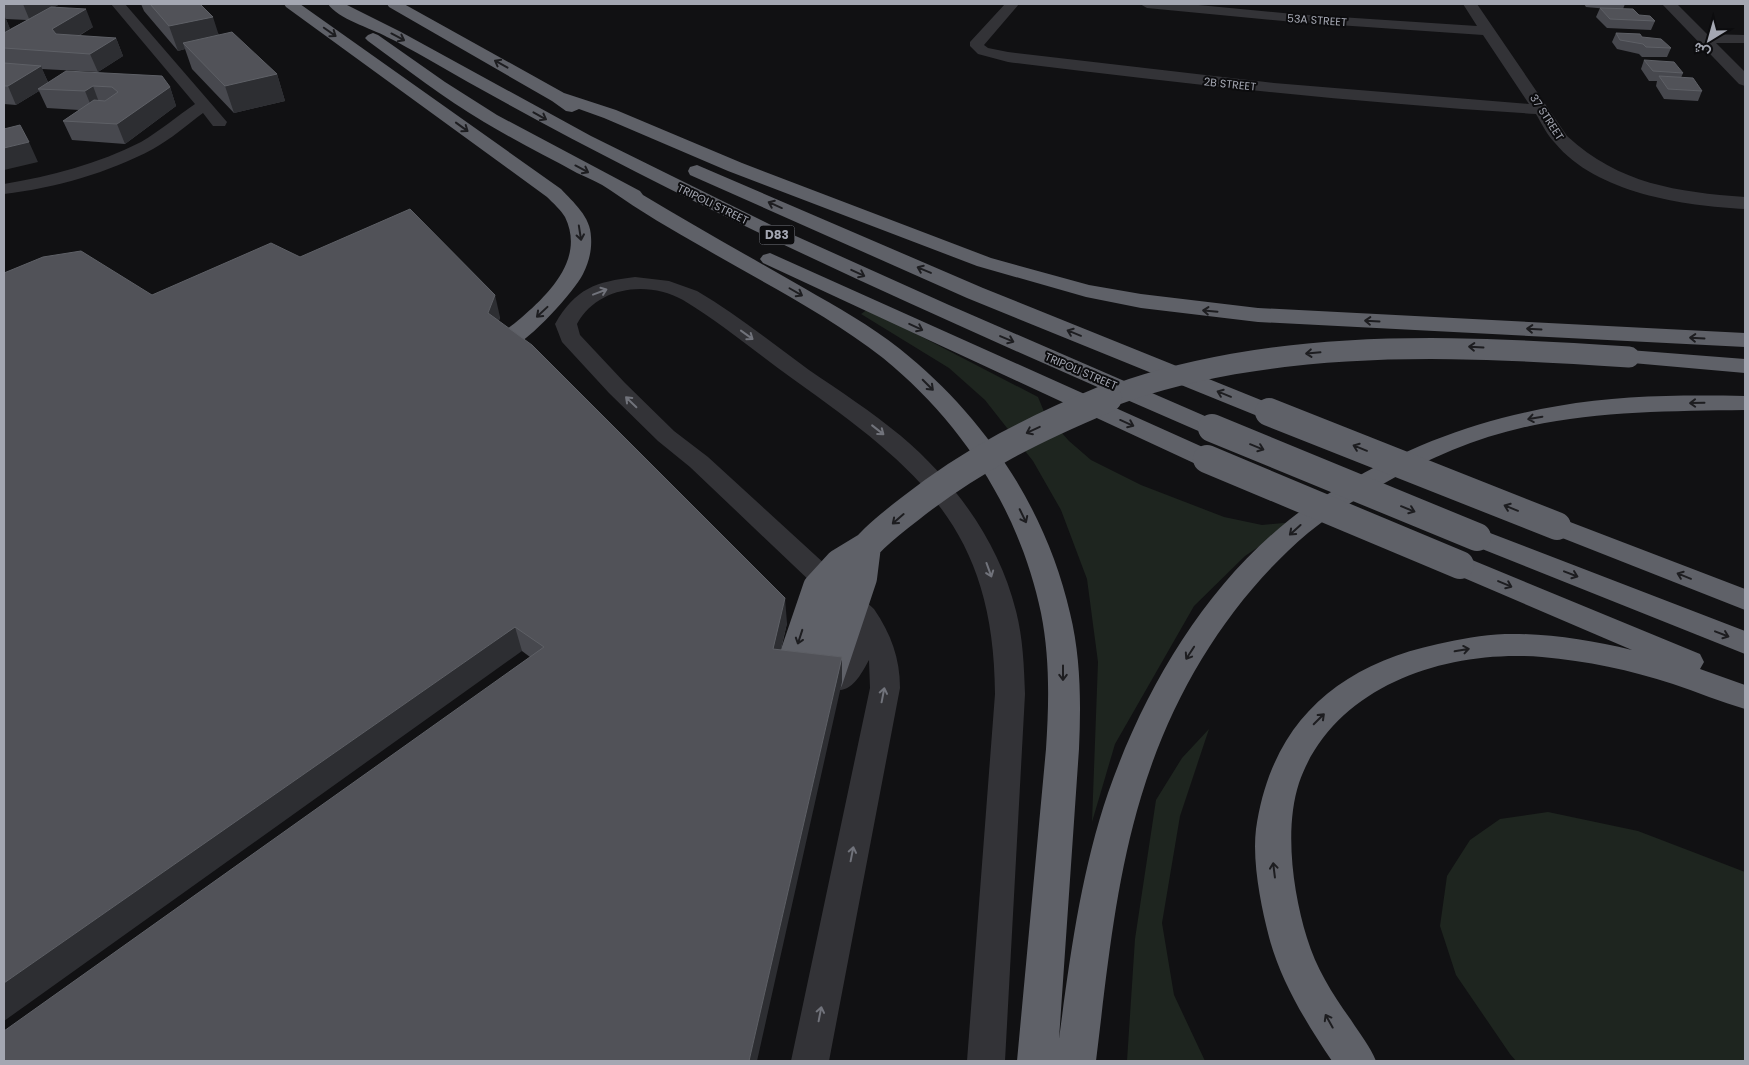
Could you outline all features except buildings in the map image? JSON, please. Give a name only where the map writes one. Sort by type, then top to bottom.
[{"type":"highway","points":[[291,4],[566,203],[581,228],[580,258],[566,286],[554,300],[539,315],[504,343]]},
{"type":"highway","name":"TRIPOLI STREET","points":[[335,4],[354,17],[394,34],[631,164],[924,303],[1212,428],[1477,537],[1745,643]]},
{"type":"highway","name":"TRIPOLI STREET","points":[[394,4],[558,97],[594,121],[691,168],[802,218],[975,293],[1745,600]]},
{"type":"highway","points":[[354,17],[374,40],[439,86],[491,119],[618,188],[1009,370],[1206,459],[1745,685]]},
{"type":"highway","points":[[558,97],[610,114],[743,170],[967,256],[1033,277],[1086,290],[1170,306],[1258,316],[1745,340]]},
{"type":"highway","points":[[618,188],[668,220],[864,333],[916,374],[965,426],[988,455],[1008,486],[1034,538],[1052,596],[1062,660],[1063,722],[1037,1061]]},
{"type":"highway","points":[[815,678],[817,587],[824,577],[838,564],[867,546],[946,480],[988,453],[1032,430],[1144,384],[1212,367],[1289,355],[1369,348],[1453,346],[1629,356],[1745,366]]},
{"type":"highway","points":[[1656,359],[1745,360]]},
{"type":"highway","points":[[1076,1061],[1094,922],[1112,839],[1133,770],[1159,709],[1188,655],[1214,617],[1243,582],[1273,551],[1300,526],[1360,486],[1421,453],[1474,433],[1532,418],[1594,409],[1671,403],[1745,403]]},
{"type":"highway","points":[[815,678],[863,578],[867,546]]},
{"type":"highway","points":[[1356,1061],[1335,1032],[1308,985],[1289,940],[1277,896],[1272,855],[1274,818],[1281,784],[1294,753],[1312,726],[1334,703],[1368,680],[1394,668],[1430,656],[1471,648],[1515,646],[1561,648],[1609,656],[1659,668],[1745,698]]},
{"type":"street","points":[[118,4],[220,122]]},
{"type":"street","name":"2B STREET","points":[[1012,4],[977,42],[977,46],[983,51],[1008,57],[1208,82],[1427,103],[1542,110]]},
{"type":"street","name":"53A STREET","points":[[1147,4],[1294,18],[1488,30]]},
{"type":"street","name":"37 STREET","points":[[1470,4],[1561,140],[1572,152],[1591,166],[1617,178],[1683,197],[1719,202],[1745,203]]},
{"type":"street","points":[[1669,4],[1745,81]]},
{"type":"street","points":[[1703,38],[1745,39]]},
{"type":"street","points":[[4,189],[72,174],[131,153],[161,136],[204,104]]},
{"type":"street","points":[[810,1061],[885,688],[884,657],[879,642],[864,616],[700,462],[666,436],[617,388],[570,337],[566,324],[575,308],[590,296],[613,287],[645,284],[675,288],[693,297],[893,442],[921,468],[946,496],[967,527],[986,561],[999,598],[1006,633],[1010,669],[1010,708],[986,1061]]},
{"type":"street","points":[[666,436],[686,465],[857,638],[859,648],[857,657],[815,678]]},
{"type":"shaded area","points":[[868,309],[1038,397],[1045,414],[1069,441],[1091,460],[1141,485],[1224,517],[1262,525],[1295,522],[1245,556],[1194,606],[1115,744],[1092,822],[1098,662],[1087,579],[1061,510],[1033,461],[985,400],[949,368],[861,314]]},
{"type":"shaded area","points":[[1209,729],[1180,816],[1162,923],[1174,995],[1205,1061],[1127,1061],[1135,939],[1156,800],[1182,758]]},
{"type":"shaded area","points":[[1548,812],[1638,831],[1745,872],[1745,1061],[1516,1061],[1510,1054],[1456,975],[1440,926],[1447,876],[1470,840],[1500,819]]}]
